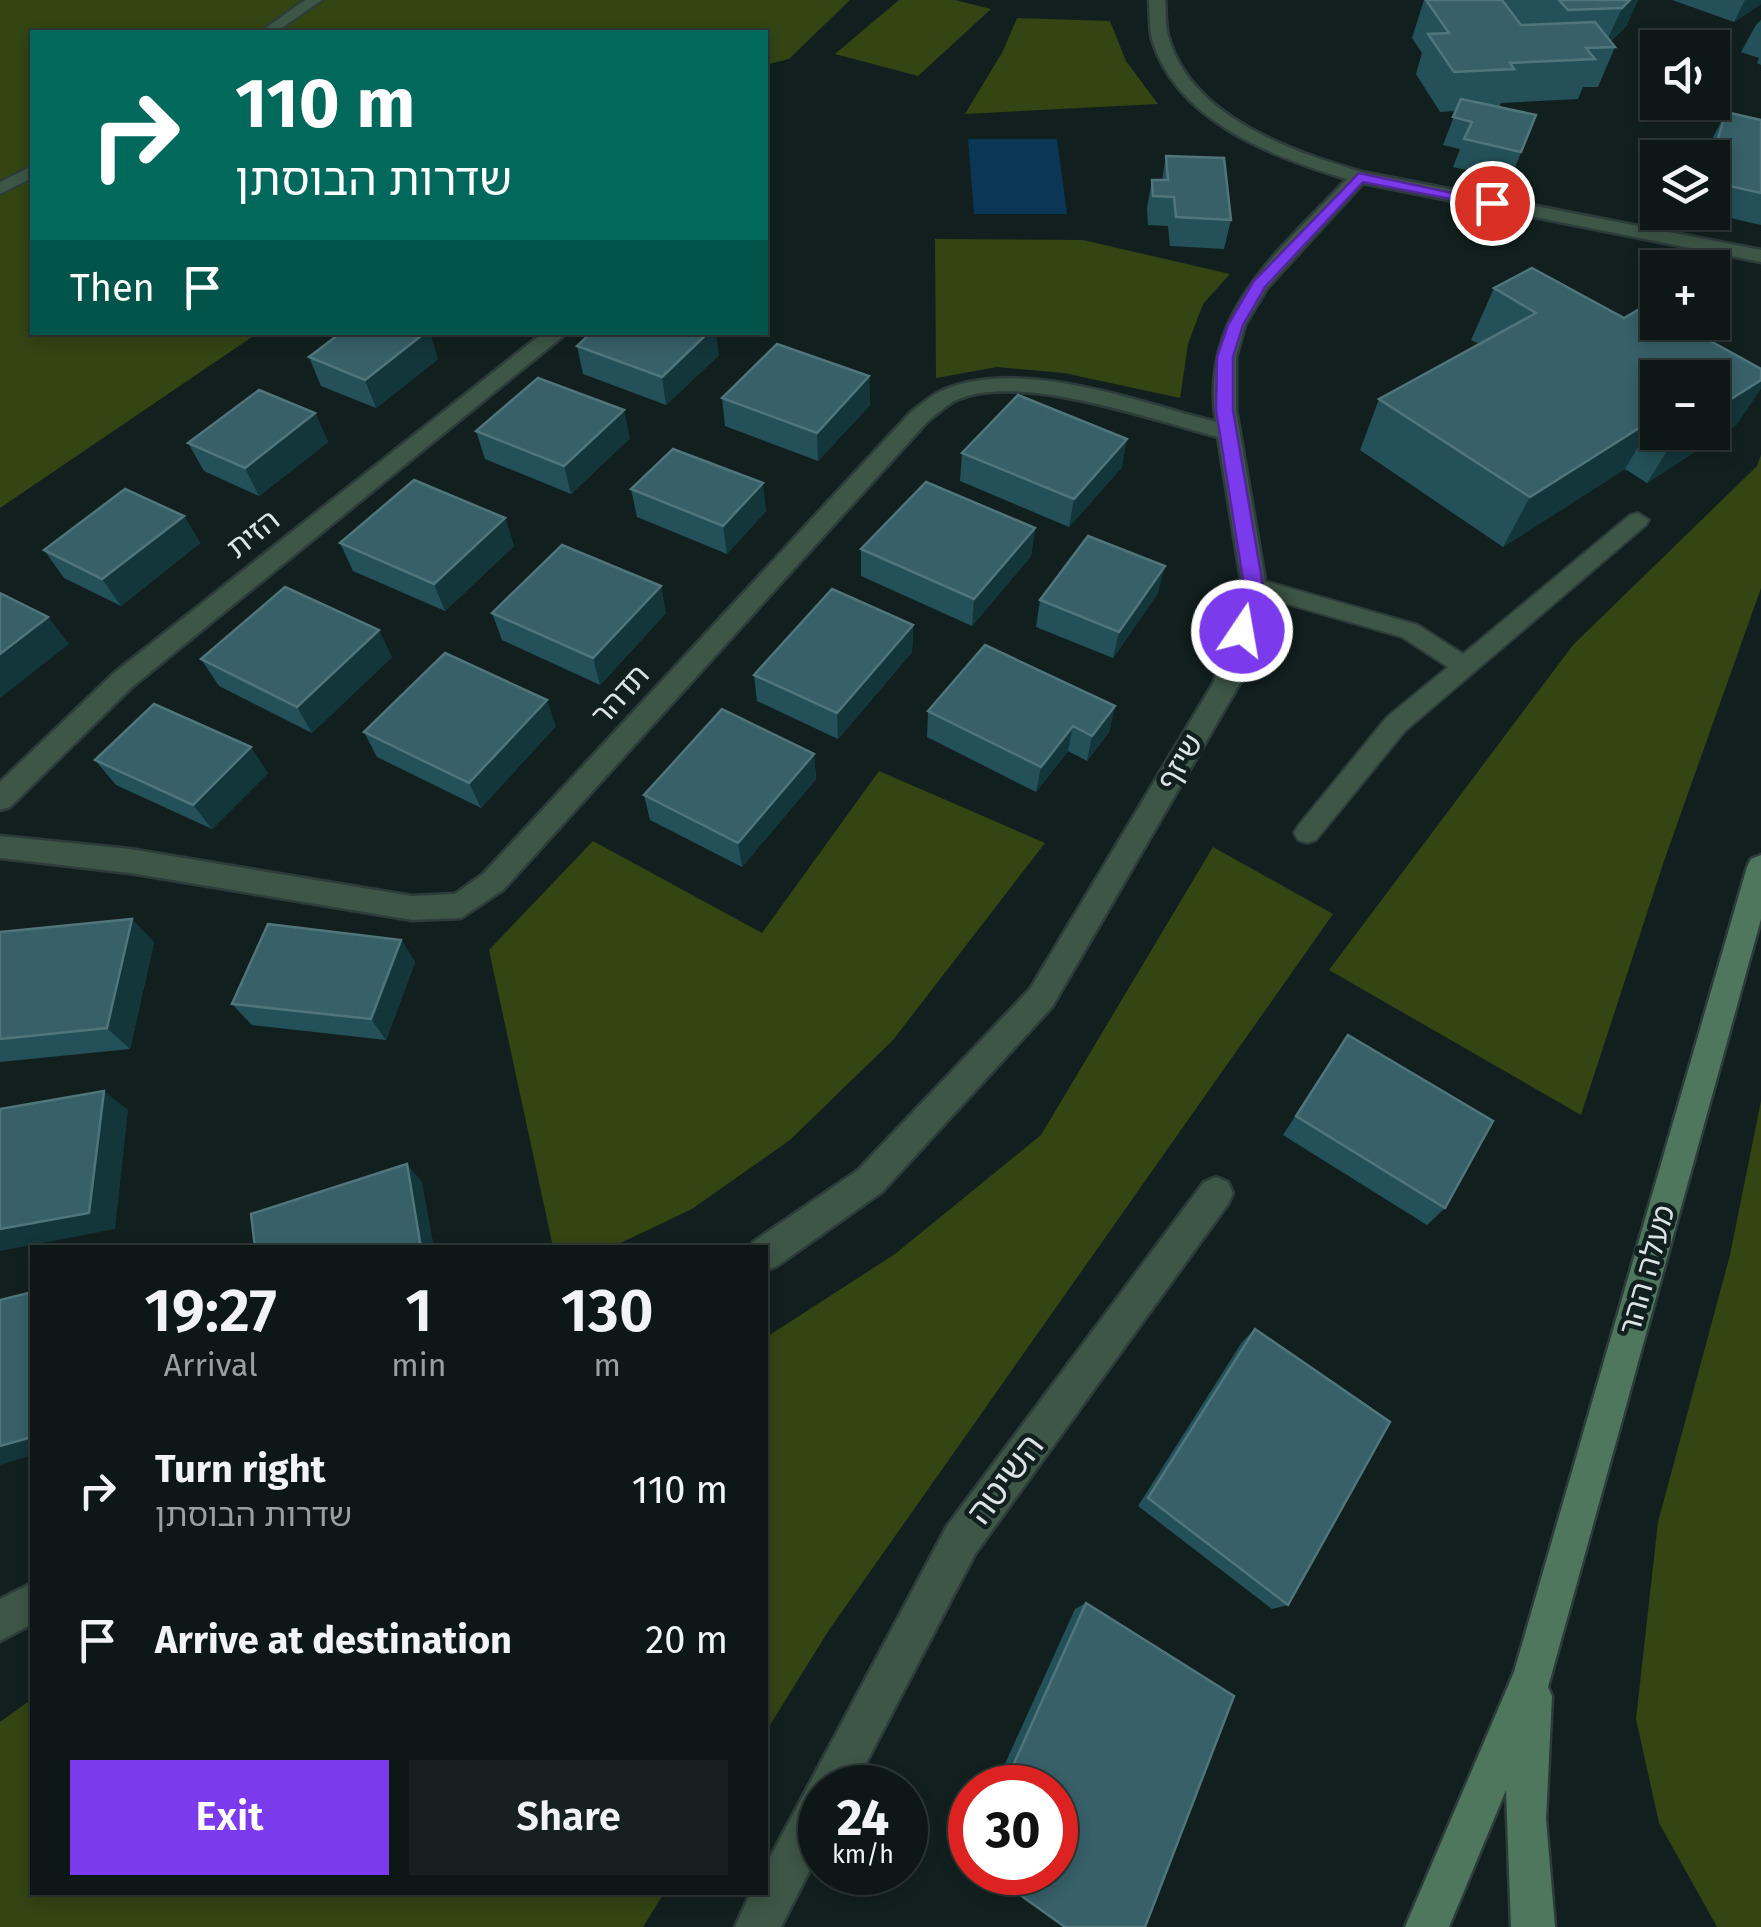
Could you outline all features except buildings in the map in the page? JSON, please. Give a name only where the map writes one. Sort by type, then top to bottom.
[{"type":"street","points":[[1157,0],[1157,41],[1176,73],[1206,104],[1258,141],[1302,162],[1359,177],[1761,256]]},
{"type":"street","name":"שיזף","points":[[768,1252],[870,1181],[1041,998],[1226,683],[1254,586],[1229,434],[1225,357],[1236,325],[1259,285],[1359,177]]},
{"type":"street","name":"הזית","points":[[0,799],[123,680],[554,335]]},
{"type":"street","name":"תדהר","points":[[0,847],[130,861],[412,908],[462,906],[493,882],[918,417],[952,394],[1011,385],[1054,390],[1229,434]]},
{"type":"street","name":"מעלה ההר","points":[[1427,1927],[1534,1673],[1761,867]]},
{"type":"street","name":"השיטה","points":[[842,1765],[960,1540],[1216,1192]]},
{"type":"street","points":[[0,1621],[30,1604]]},
{"type":"street","name":"מעלה ההר","points":[[1533,1927],[1525,1819],[1534,1673]]},
{"type":"street","points":[[757,1927],[798,1848]]},
{"type":"lane","points":[[269,30],[315,0]]},
{"type":"lane","points":[[0,189],[30,172]]},
{"type":"lane","points":[[1307,833],[1396,724],[1638,520]]},
{"type":"lane","points":[[1254,586],[1410,631],[1462,665]]},
{"type":"green space","points":[[0,0],[850,0],[789,59],[768,64],[768,30],[30,30],[30,335],[255,335],[0,508]]},
{"type":"green space","points":[[899,0],[955,0],[991,9],[918,76],[835,54]]},
{"type":"green space","points":[[1017,18],[1110,21],[1126,61],[1158,104],[965,114],[1003,51]]},
{"type":"green space","points":[[935,239],[1083,240],[1230,274],[1203,304],[1188,344],[1180,398],[1064,373],[997,367],[936,378]]},
{"type":"green space","points":[[1761,455],[1761,588],[1664,861],[1581,1115],[1329,970],[1573,645],[1757,466]]},
{"type":"green space","points":[[879,771],[1045,843],[893,1040],[790,1140],[692,1209],[616,1245],[553,1245],[489,950],[593,841],[762,933]]},
{"type":"green space","points":[[1213,847],[1333,914],[829,1630],[768,1728],[768,1336],[895,1254],[1041,1135]]},
{"type":"green space","points":[[1761,1101],[1761,1927],[1717,1927],[1659,1823],[1636,1719],[1658,1522],[1730,1255]]},
{"type":"green space","points":[[30,1700],[30,1895],[663,1895],[643,1927],[0,1927],[0,1722]]},
{"type":"water","points":[[968,139],[1057,139],[1067,214],[974,214]]},
{"type":"route","points":[[1242,631],[1254,586],[1225,410],[1225,357],[1236,325],[1259,285],[1359,177],[1492,203]]}]
